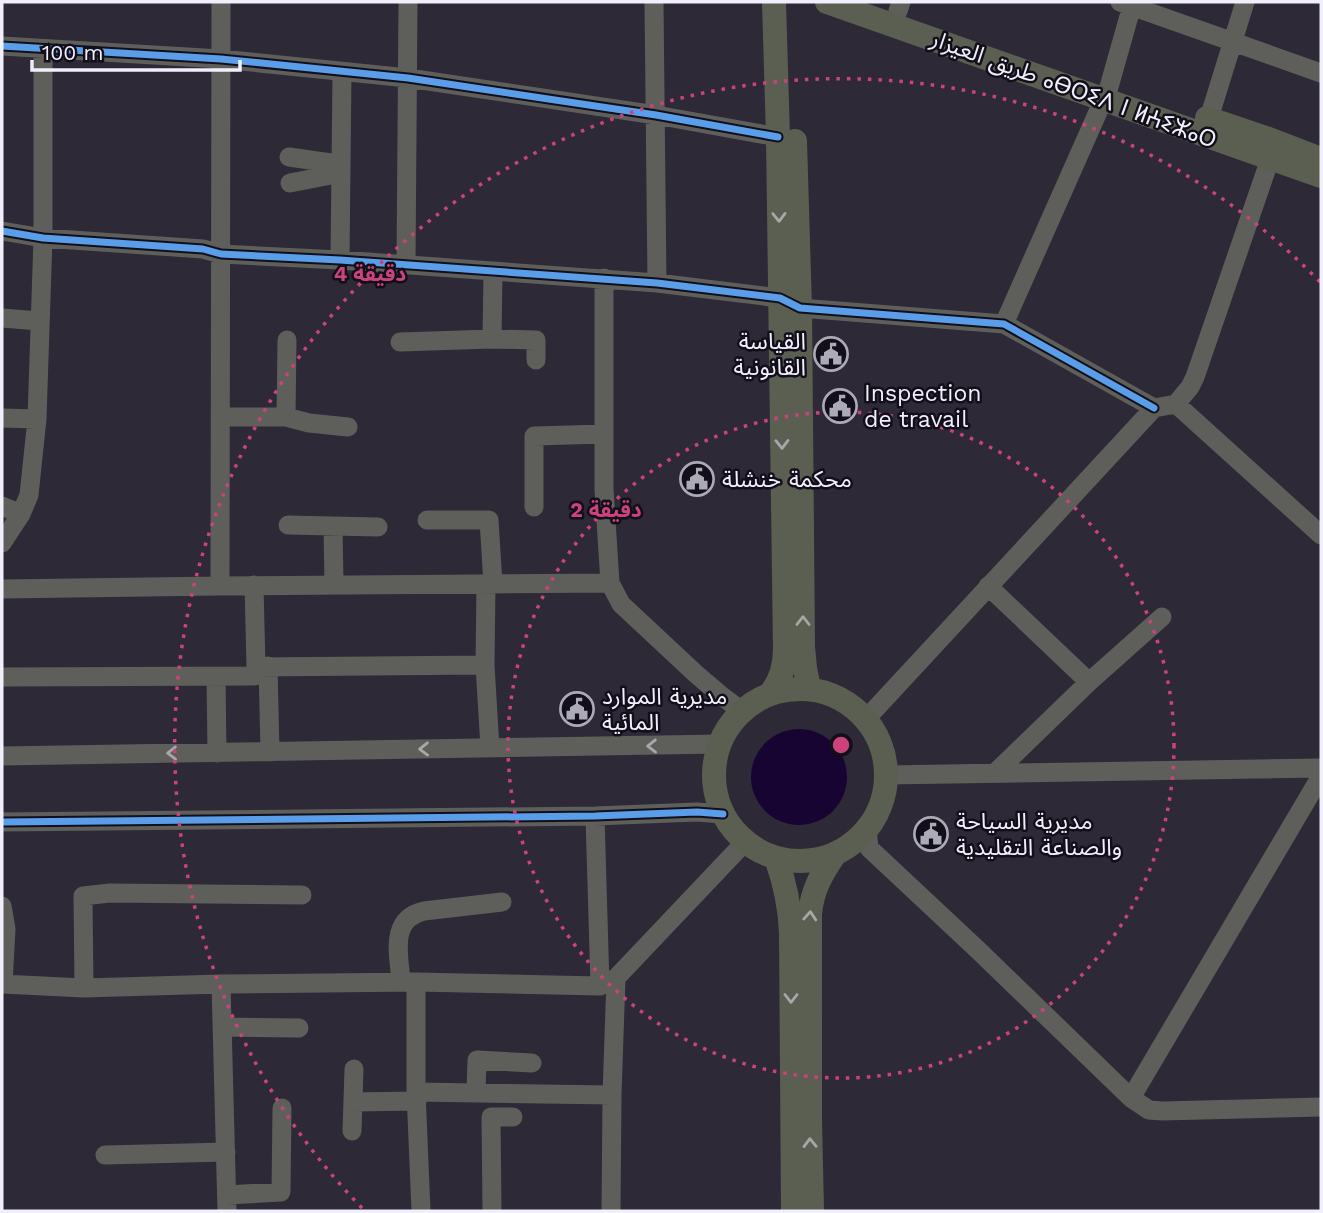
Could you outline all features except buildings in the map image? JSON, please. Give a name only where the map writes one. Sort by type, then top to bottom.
[{"type":"main road","points":[[774,2],[778,137],[790,303],[803,647],[809,689]]},
{"type":"main road","points":[[771,694],[778,684],[785,660],[791,2]]},
{"type":"main road","name":"طريق العيزار ⴰⴱⵔⵉⴷ ⵏ ⵍⵄⵉⵣⴰⵔ","points":[[827,2],[1206,127],[1270,159],[1321,176]]},
{"type":"main road","name":"طريق العيزار ⴰⴱⵔⵉⴷ ⵏ ⵍⵄⵉⵣⴰⵔ","points":[[870,2],[900,6],[1090,82],[1106,93]]},
{"type":"main road","name":"طريق العيزار ⴰⴱⵔⵉⴷ ⵏ ⵍⵄⵉⵣⴰⵔ","points":[[1206,127],[1266,138],[1321,159]]},
{"type":"main road","points":[[788,689],[809,689],[840,698],[866,719],[877,735],[884,754],[886,775],[878,813],[867,830],[853,843],[835,854],[814,860],[793,861],[776,858],[746,842],[723,814],[716,792],[715,768],[720,744],[742,711],[771,694],[788,689]]},
{"type":"main road","points":[[812,1211],[810,914],[816,886],[835,854]]},
{"type":"main road","points":[[776,858],[790,907],[793,1211]]},
{"type":"street","points":[[220,586],[221,2]]},
{"type":"street","points":[[407,265],[408,2]]},
{"type":"street","points":[[654,2],[657,283]]},
{"type":"street","points":[[1206,127],[1245,2]]},
{"type":"street","points":[[1004,324],[1106,93],[1128,3],[1321,73]]},
{"type":"street","points":[[2,46],[221,59],[408,78],[656,115],[778,137]]},
{"type":"street","points":[[2,543],[21,514],[29,495],[37,419],[43,238],[43,49]]},
{"type":"street","points":[[340,260],[336,169],[342,72]]},
{"type":"street","points":[[289,157],[331,163],[336,169]]},
{"type":"street","points":[[866,719],[1154,408],[1176,404],[1190,387],[1270,159]]},
{"type":"street","points":[[290,183],[331,175],[336,169]]},
{"type":"street","points":[[2,231],[43,238],[203,249],[221,254],[604,278],[657,283],[790,303],[1004,324],[1154,408]]},
{"type":"street","points":[[492,339],[493,271]]},
{"type":"street","points":[[604,278],[604,489],[610,583],[621,604],[696,674],[742,711]]},
{"type":"street","points":[[2,318],[40,321]]},
{"type":"street","points":[[400,342],[536,340],[536,360]]},
{"type":"street","points":[[286,417],[287,341]]},
{"type":"street","points":[[1176,404],[1321,535]]},
{"type":"street","points":[[221,416],[286,417],[309,423],[348,427]]},
{"type":"street","points":[[2,418],[37,419]]},
{"type":"street","points":[[534,507],[534,436],[604,433]]},
{"type":"street","points":[[2,506],[21,514]]},
{"type":"street","points":[[427,520],[489,520],[490,584],[485,666],[490,748]]},
{"type":"street","points":[[288,525],[378,527]]},
{"type":"street","points":[[333,526],[334,585]]},
{"type":"street","points":[[2,589],[610,583]]},
{"type":"street","points":[[254,586],[270,752]]},
{"type":"street","points":[[988,586],[1089,682]]},
{"type":"street","points":[[996,772],[1089,682],[1163,617]]},
{"type":"street","points":[[2,677],[216,676],[262,671],[485,666]]},
{"type":"street","points":[[216,676],[217,752]]},
{"type":"street","points":[[2,756],[720,744]]},
{"type":"street","points":[[886,775],[1321,768]]},
{"type":"street","points":[[1131,1098],[1321,776]]},
{"type":"street","points":[[2,822],[595,816],[697,812],[723,814]]},
{"type":"street","points":[[595,816],[608,982],[612,1095],[611,1211]]},
{"type":"street","points":[[867,830],[869,848],[1131,1098],[1149,1110],[1321,1107]]},
{"type":"street","points":[[2,906],[6,929],[2,984],[84,988],[221,984],[608,982],[746,842]]},
{"type":"street","points":[[84,988],[83,896],[110,893],[302,895]]},
{"type":"street","points":[[421,1211],[408,982],[398,936],[401,926],[415,912],[502,902]]},
{"type":"street","points":[[221,984],[227,1203],[281,1192],[282,1108]]},
{"type":"street","points":[[222,1027],[299,1028]]},
{"type":"street","points":[[476,1093],[477,1060],[532,1063]]},
{"type":"street","points":[[352,1131],[354,1069]]},
{"type":"street","points":[[353,1102],[476,1093],[612,1095]]},
{"type":"street","points":[[492,1211],[491,1117],[513,1117]]},
{"type":"street","points":[[105,1155],[226,1152]]},
{"type":"shaded area","points":[[799,729],[817,733],[833,743],[843,759],[847,777],[843,795],[833,811],[817,821],[799,825],[781,821],[765,811],[755,795],[751,777],[755,759],[765,743],[781,733]]},
{"type":"cycle path","points":[[2,46],[221,59],[408,78],[656,115],[778,137]]},
{"type":"cycle path","points":[[2,231],[43,238],[203,249],[221,254],[657,283],[780,298],[800,308],[1004,324],[1154,408]]},
{"type":"cycle path","points":[[2,822],[595,816],[697,812],[723,814]]},
{"type":"place","name":"القياسة القانونية","points":[[831,354]]},
{"type":"place","name":"Inspection de travail","points":[[840,406]]},
{"type":"place","name":"محكمة خنشلة","points":[[697,479]]},
{"type":"place","name":"مديرية الموارد المائية","points":[[577,709]]},
{"type":"place","name":"مديرية السياحة والصناعة التقليدية","points":[[931,834]]}]
